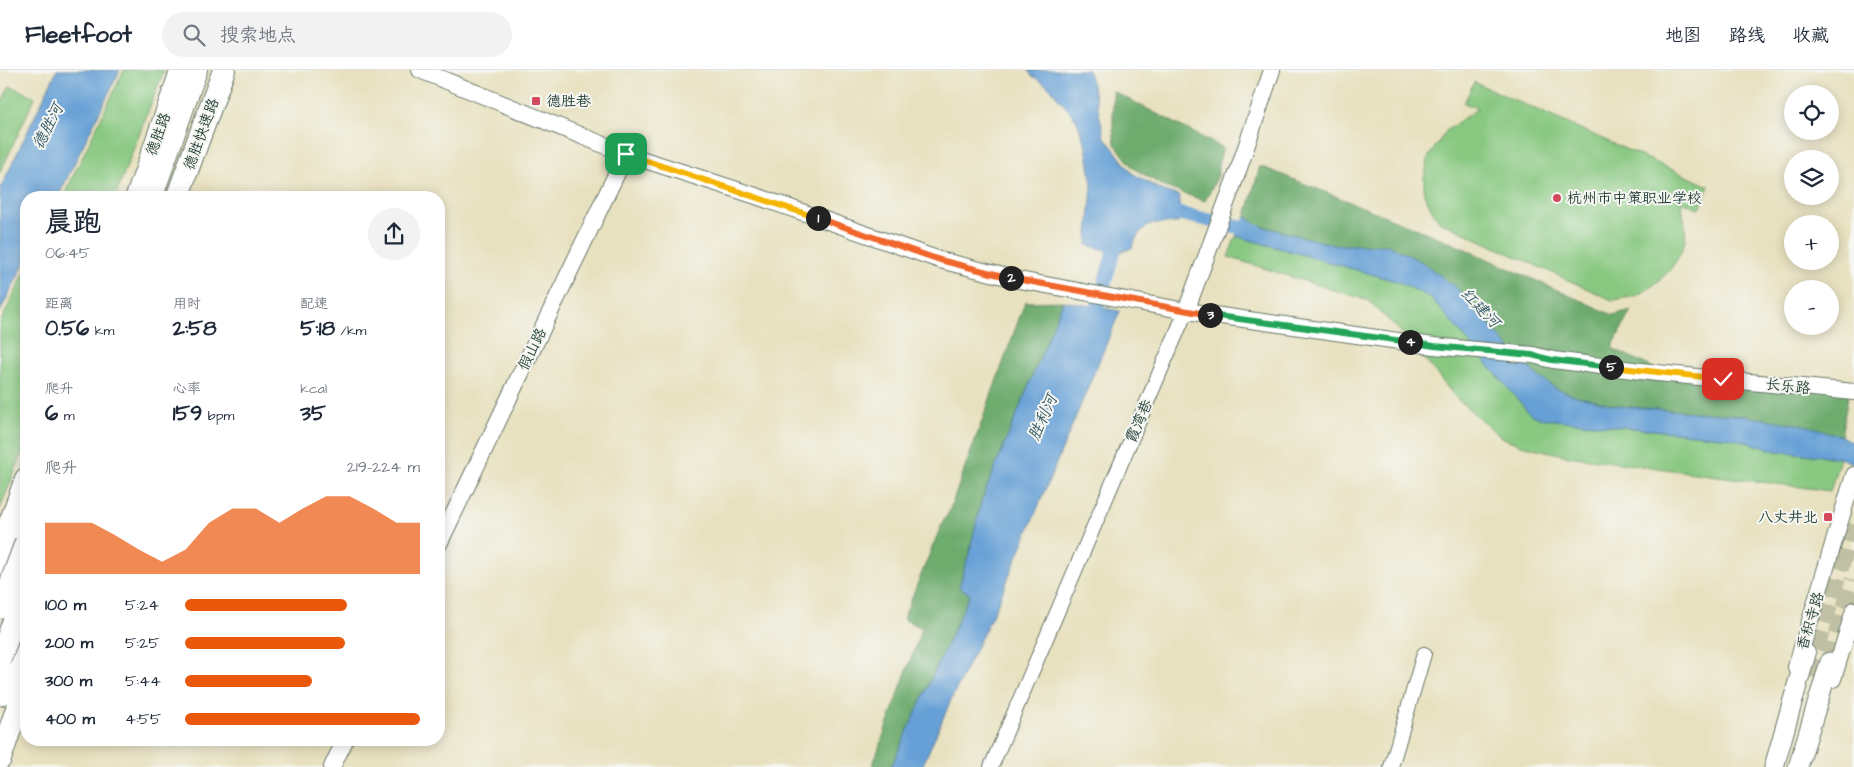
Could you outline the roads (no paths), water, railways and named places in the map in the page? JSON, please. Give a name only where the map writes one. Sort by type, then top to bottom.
[{"type":"highway","name":"德胜快速路","points":[[153,191],[196,70]]},
{"type":"highway","name":"德胜快速路","points":[[180,191],[224,70]]},
{"type":"highway","points":[[183,191],[187,174]]},
{"type":"highway","points":[[0,542],[20,509]]},
{"type":"highway","points":[[0,550],[20,509]]},
{"type":"highway","points":[[0,613],[20,558]]},
{"type":"highway","points":[[0,659],[20,604]]},
{"type":"highway","points":[[0,733],[20,673]]},
{"type":"highway","points":[[0,760],[20,700]]},
{"type":"main road","name":"德胜路","points":[[138,191],[181,70]]},
{"type":"main road","points":[[185,191],[233,70]]},
{"type":"main road","points":[[0,579],[20,509]]},
{"type":"main road","points":[[0,695],[20,639]]},
{"type":"main road","points":[[1774,767],[1806,654]]},
{"type":"main road","points":[[1798,767],[1830,662]]},
{"type":"street","points":[[420,70],[626,154],[756,196],[940,260],[1020,280],[1186,311]]},
{"type":"street","name":"霞湾巷","points":[[991,767],[1186,311],[1238,171],[1272,70]]},
{"type":"street","name":"假山路","points":[[445,531],[626,154]]},
{"type":"street","name":"长乐路","points":[[1186,311],[1434,346],[1532,355],[1552,360],[1657,373],[1854,392]]},
{"type":"street","name":"香积寺路","points":[[1766,767],[1854,475]]},
{"type":"street","points":[[1806,767],[1854,610]]},
{"type":"street","points":[[1390,767],[1424,654]]},
{"type":"street","points":[[332,767],[342,746]]},
{"type":"water","name":"德胜河","points":[[57,70],[120,70],[61,191],[20,191],[20,272],[0,312],[0,189]]},
{"type":"water","points":[[1028,70],[1088,70],[1104,136],[1132,173],[1163,191],[1180,196],[1178,223],[1162,223],[1149,226],[1139,233],[1132,248],[1117,253],[1087,245],[1092,185],[1086,146],[1076,119],[1048,86],[1031,75]]},
{"type":"water","points":[[1246,216],[1256,225],[1335,245],[1388,245],[1422,262],[1457,288],[1519,359],[1555,388],[1576,396],[1619,406],[1744,416],[1809,426],[1841,436],[1854,443],[1854,464],[1840,458],[1777,451],[1732,438],[1545,419],[1531,415],[1431,298],[1399,282],[1236,236]]},
{"type":"water","points":[[1063,301],[1120,311],[998,603],[951,700],[922,767],[891,767],[970,594],[959,587],[981,502]]},
{"type":"waterway","name":"红建河","points":[[1162,210],[1258,232]]},
{"type":"waterway","name":"胜利河","points":[[1092,324],[1119,235]]},
{"type":"tunnel","points":[[1807,676],[1854,519]]},
{"type":"tunnel","points":[[1830,662],[1854,580]]},
{"type":"place","name":"德胜巷","points":[[536,101]]},
{"type":"place","name":"杭州市中策职业学校","points":[[1557,198]]},
{"type":"place","name":"八丈井北","points":[[1828,517]]}]
